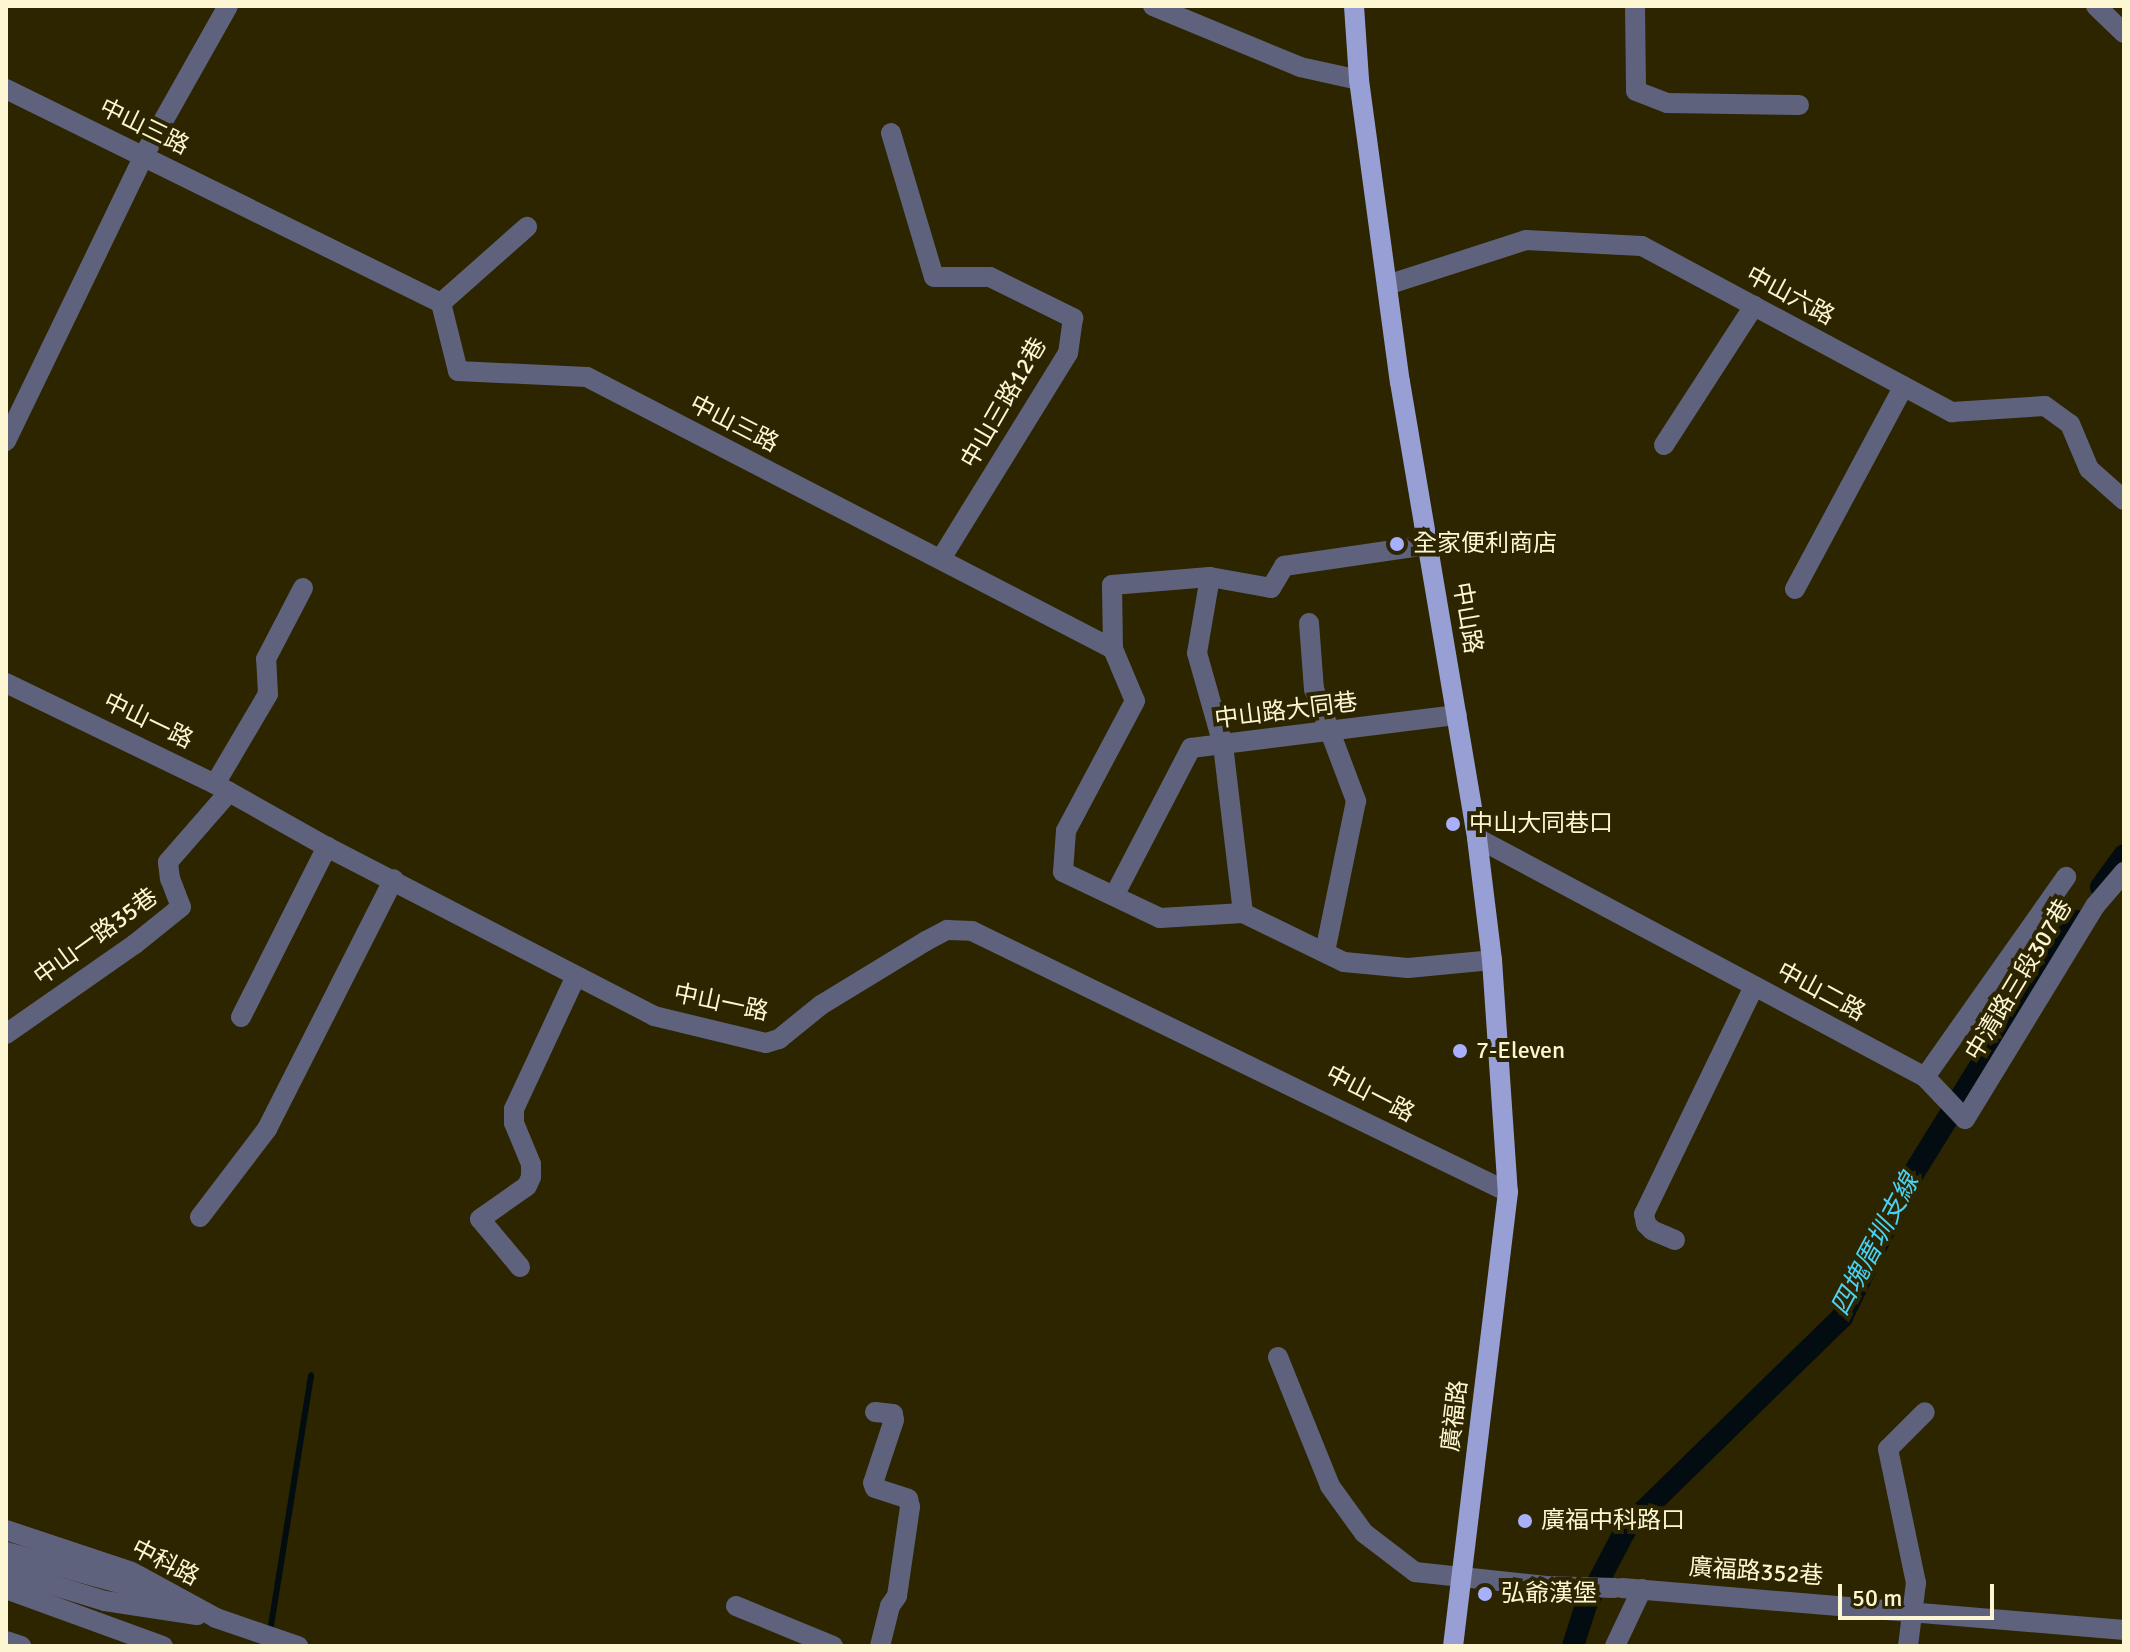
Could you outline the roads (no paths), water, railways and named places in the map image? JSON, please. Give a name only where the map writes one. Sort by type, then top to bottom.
[{"type":"main road","name":"中山路","points":[[1354,6],[1359,80],[1387,285],[1477,838],[1492,960],[1508,1192]]},
{"type":"main road","name":"廣福路","points":[[1453,1646],[1508,1192]]},
{"type":"street","points":[[6,441],[144,155],[228,6]]},
{"type":"street","points":[[1153,6],[1300,67],[1359,80]]},
{"type":"street","points":[[1635,6],[1636,91],[1667,103],[1799,105]]},
{"type":"street","points":[[2096,6],[2124,33]]},
{"type":"street","name":"中山三路","points":[[6,89],[441,303],[458,371],[587,377],[1113,649]]},
{"type":"street","name":"中山三路12巷","points":[[891,133],[934,277],[990,277],[1073,318],[1068,353],[941,559]]},
{"type":"street","points":[[441,303],[527,227]]},
{"type":"street","name":"中山六路","points":[[1387,285],[1526,240],[1642,246],[1952,412],[2045,406],[2070,424],[2089,469],[2124,500]]},
{"type":"street","points":[[1664,445],[1754,306]]},
{"type":"street","points":[[1795,589],[1904,386]]},
{"type":"street","points":[[1428,545],[1284,566],[1271,588],[1210,577],[1112,585],[1113,649],[1135,701],[1066,831],[1063,872],[1160,918],[1243,913],[1344,962],[1408,968],[1492,960]]},
{"type":"street","points":[[1210,577],[1197,653],[1223,745],[1243,913]]},
{"type":"street","points":[[222,788],[268,694],[266,659],[303,588]]},
{"type":"street","points":[[1309,623],[1314,689],[1356,801],[1325,952]]},
{"type":"street","name":"中山一路","points":[[6,683],[222,788],[575,978],[654,1016],[766,1043],[779,1039],[821,1005],[926,941],[947,930],[972,931],[1281,1078],[1508,1192]]},
{"type":"street","name":"中山路大同巷","points":[[1114,896],[1191,748],[1457,715]]},
{"type":"street","name":"中山一路35巷","points":[[6,1034],[135,944],[181,907],[170,879],[168,862],[222,788]]},
{"type":"street","name":"中山二路","points":[[1477,838],[1925,1077],[1965,1119]]},
{"type":"street","points":[[241,1017],[327,847]]},
{"type":"street","name":"中清路三段307巷","points":[[1965,1119],[2095,906],[2124,872]]},
{"type":"street","points":[[1925,1077],[2066,877]]},
{"type":"street","points":[[200,1217],[267,1129],[394,879]]},
{"type":"street","points":[[520,1267],[480,1219],[527,1186],[531,1177],[531,1164],[514,1123],[514,1109],[575,978]]},
{"type":"street","points":[[1675,1240],[1652,1230],[1646,1224],[1644,1214],[1754,986]]},
{"type":"street","name":"廣福路352巷","points":[[1278,1357],[1330,1486],[1364,1533],[1415,1572],[1546,1586],[1627,1588],[1914,1610],[1925,1615],[2070,1636],[2124,1630]]},
{"type":"street","points":[[875,1412],[893,1414],[894,1420],[873,1483],[875,1488],[908,1499],[910,1507],[897,1596],[890,1606],[880,1646]]},
{"type":"street","points":[[1908,1646],[1916,1583],[1888,1449],[1925,1412]]},
{"type":"street","name":"中科路","points":[[6,1530],[132,1572],[216,1618],[279,1639]]},
{"type":"street","points":[[6,1552],[125,1587],[175,1597]]},
{"type":"street","points":[[6,1571],[105,1601],[216,1618]]},
{"type":"street","points":[[1615,1646],[1627,1588]]},
{"type":"street","points":[[6,1589],[163,1646]]},
{"type":"street","points":[[736,1606],[782,1636],[833,1646]]},
{"type":"street","points":[[6,1641],[21,1646]]},
{"type":"waterway","name":"四塊厝圳支線","points":[[2101,887],[2124,855]]},
{"type":"waterway","name":"四塊厝圳支線","points":[[1573,1646],[1586,1605],[1627,1527],[1842,1317],[1905,1187],[2028,989],[2077,921]]},
{"type":"waterway","points":[[270,1632],[311,1375]]},
{"type":"place","name":"全家便利商店","points":[[1397,544]]},
{"type":"place","name":"中山大同巷口","points":[[1453,824]]},
{"type":"place","name":"7-Eleven","points":[[1460,1051]]},
{"type":"place","name":"廣福中科路口","points":[[1525,1521]]},
{"type":"place","name":"弘爺漢堡","points":[[1485,1594]]}]
